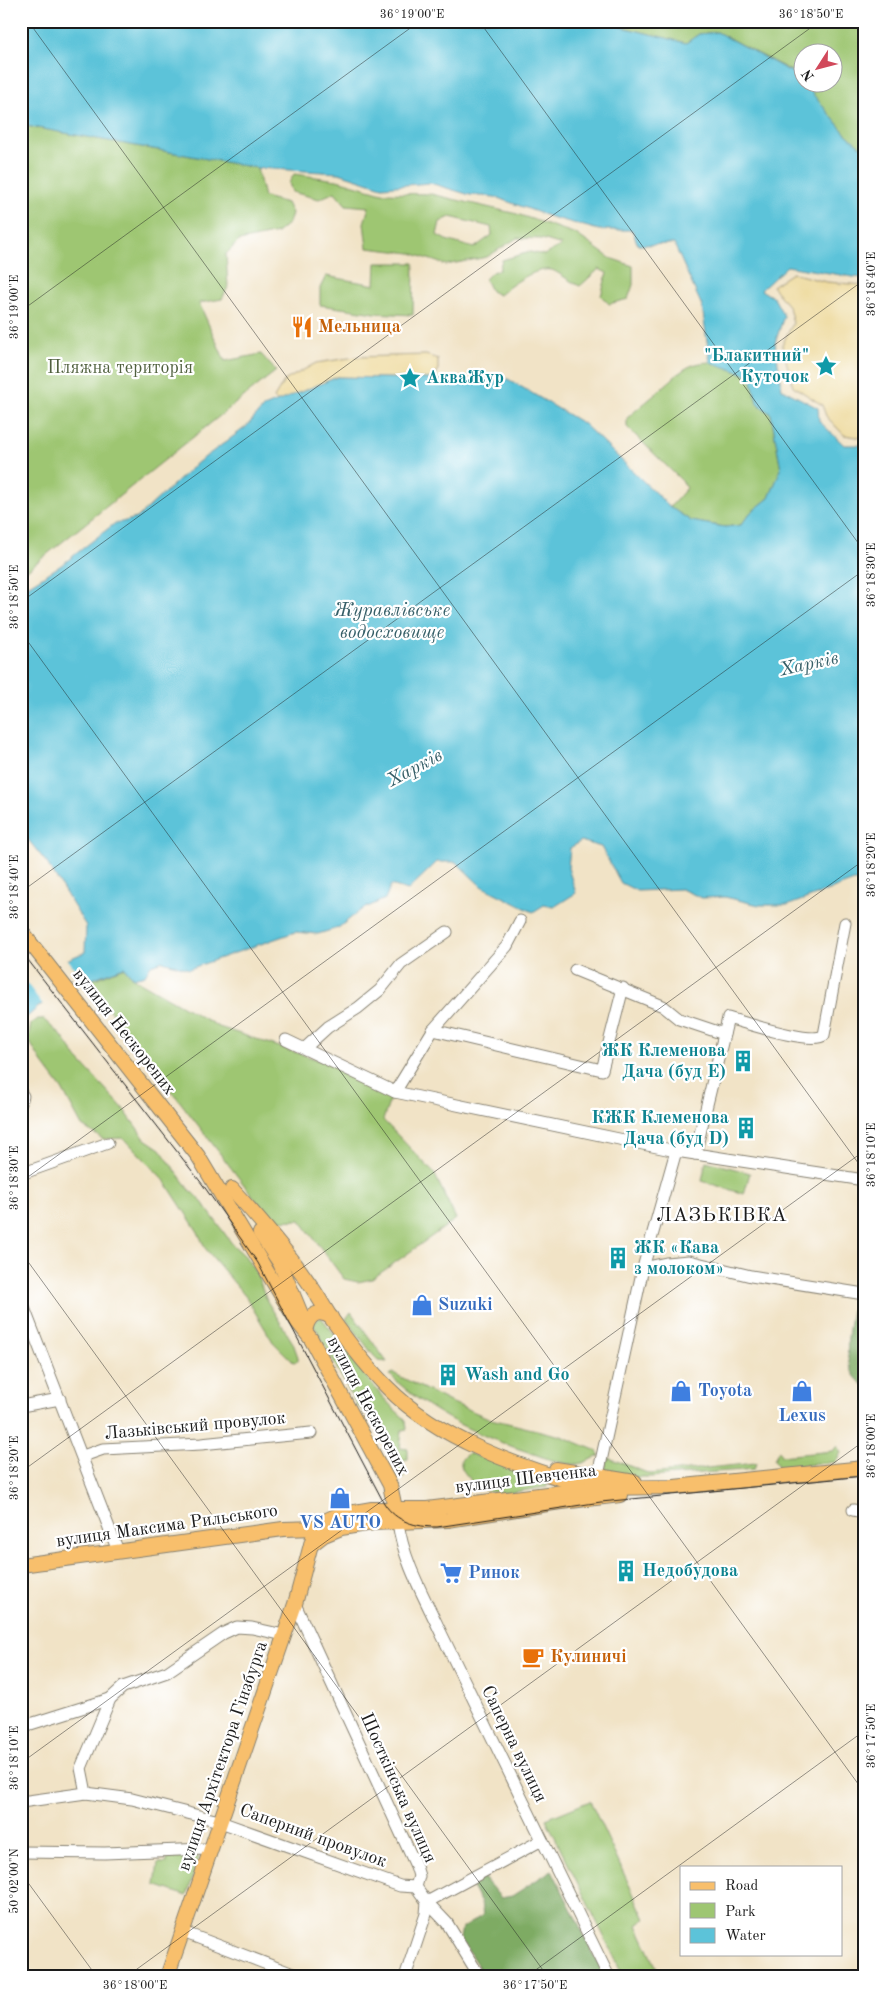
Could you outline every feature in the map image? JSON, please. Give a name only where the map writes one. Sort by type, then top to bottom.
[{"type":"main road","name":"вулиця Нескорених","points":[[21,931],[227,1193],[296,1320],[308,1332]]},
{"type":"main road","points":[[227,1193],[280,1263],[331,1318],[376,1376],[401,1400],[432,1423],[493,1453],[549,1475],[597,1482]]},
{"type":"main road","points":[[227,1193],[261,1220],[311,1286],[331,1318]]},
{"type":"main road","name":"вулиця Нескорених","points":[[280,1263],[308,1332],[390,1485],[397,1516]]},
{"type":"main road","points":[[308,1332],[310,1317],[315,1314],[324,1313],[331,1318]]},
{"type":"main road","points":[[493,1453],[561,1470],[597,1482],[614,1492],[634,1493]]},
{"type":"main road","name":"вулиця Шевченка","points":[[397,1516],[448,1520],[550,1498],[600,1498],[660,1488],[864,1468]]},
{"type":"main road","points":[[549,1475],[551,1486],[550,1498],[588,1494],[597,1482]]},
{"type":"main road","name":"вулиця Шевченка","points":[[597,1482],[660,1488]]},
{"type":"main road","points":[[324,1530],[329,1519],[338,1515],[372,1509],[397,1516]]},
{"type":"main road","name":"вулиця Максима Рильського","points":[[21,1565],[282,1528],[324,1530]]},
{"type":"main road","name":"вулиця Архітектора Гінзбурга","points":[[167,1977],[295,1604],[311,1546],[324,1530]]},
{"type":"street","points":[[395,1092],[433,1030],[508,946],[520,921]]},
{"type":"street","points":[[695,1154],[728,1018],[786,1034],[815,1039],[824,1035],[845,923]]},
{"type":"street","points":[[305,1048],[328,1027],[358,1008],[380,990],[401,964],[447,932]]},
{"type":"street","points":[[575,970],[623,988],[663,1006],[679,1019],[724,1034]]},
{"type":"street","points":[[433,1030],[602,1070],[623,988]]},
{"type":"street","points":[[286,1040],[395,1092],[676,1151],[864,1180]]},
{"type":"street","points":[[21,1093],[23,1096],[21,1103]]},
{"type":"street","points":[[21,1174],[108,1143]]},
{"type":"street","points":[[597,1482],[643,1268],[676,1151]]},
{"type":"street","points":[[643,1268],[666,1263],[689,1262],[751,1276],[864,1294]]},
{"type":"street","name":"Лазьківський провулок","points":[[21,1300],[118,1551]]},
{"type":"street","points":[[21,1406],[60,1399]]},
{"type":"street","name":"Лазьківський провулок","points":[[82,1456],[103,1449],[202,1444],[311,1433]]},
{"type":"street","name":"Саперна вулиця","points":[[397,1516],[400,1536],[418,1583],[609,1977]]},
{"type":"street","name":"Шосткінська вулиця","points":[[295,1604],[416,1866],[418,1876],[416,1887],[447,1923],[480,1977]]},
{"type":"street","points":[[86,1793],[81,1768],[110,1700],[123,1687],[167,1672],[224,1633],[238,1627],[284,1635]]},
{"type":"street","points":[[21,1727],[110,1700]]},
{"type":"street","name":"Саперний провулок","points":[[21,1802],[86,1793],[132,1799],[221,1822],[400,1886],[416,1887]]},
{"type":"street","points":[[405,1977],[426,1914],[427,1902],[542,1840]]},
{"type":"street","points":[[21,1852],[105,1853],[205,1849],[211,1851]]},
{"type":"street","points":[[183,1932],[301,1977]]},
{"type":"green space","points":[[598,21],[854,21],[864,25],[864,150],[845,133],[811,92],[842,92],[842,42],[792,42],[792,71],[717,32],[699,34],[686,43]]},
{"type":"green space","name":"Пляжна територія","points":[[21,125],[257,168],[264,197],[287,203],[292,213],[289,223],[277,233],[239,241],[226,254],[228,287],[222,299],[199,303],[225,361],[261,354],[276,371],[21,575]]},
{"type":"green space","points":[[294,174],[337,180],[382,193],[431,194],[517,214],[576,234],[610,258],[633,266],[633,285],[628,299],[609,304],[601,296],[607,273],[599,269],[580,286],[555,271],[545,270],[531,274],[499,295],[491,291],[485,279],[492,272],[499,270],[502,260],[530,252],[544,255],[562,245],[542,239],[517,238],[487,257],[446,265],[411,253],[367,248],[364,223],[369,207],[346,205],[335,192],[319,199],[292,192],[289,183]],"holes":[[[450,217],[491,227],[492,235],[474,248],[446,240],[437,235],[440,222]]]},
{"type":"green space","points":[[376,263],[414,263],[413,315],[375,313],[320,305],[320,288],[326,276],[375,285]]},
{"type":"green space","points":[[710,362],[751,376],[757,403],[771,414],[781,469],[769,498],[750,513],[741,525],[725,527],[691,521],[670,507],[687,488],[627,427],[627,418],[679,373],[695,364]]},
{"type":"green space","points":[[124,967],[133,978],[219,1027],[334,1065],[392,1094],[383,1120],[434,1173],[456,1219],[372,1279],[358,1282],[344,1279],[300,1220],[272,1221],[90,985],[90,981]]},
{"type":"green space","points":[[38,1019],[43,1019],[62,1036],[77,1058],[122,1107],[145,1139],[160,1149],[233,1245],[245,1256],[257,1274],[267,1301],[293,1343],[298,1361],[293,1362],[273,1342],[246,1297],[205,1248],[198,1232],[164,1180],[124,1138],[103,1139],[82,1126],[62,1089],[41,1061],[28,1039],[31,1024]]},
{"type":"green space","points":[[706,1161],[750,1173],[744,1194],[702,1181]]},
{"type":"green space","points":[[861,1302],[864,1303],[864,1385],[851,1370],[848,1351],[852,1310]]},
{"type":"green space","points":[[351,1312],[387,1362],[379,1361],[374,1356],[346,1319]]},
{"type":"green space","points":[[321,1317],[372,1384],[406,1420],[407,1429],[402,1430],[400,1448],[408,1449],[408,1460],[402,1461],[404,1478],[398,1478],[384,1438],[373,1421],[357,1406],[313,1323]]},
{"type":"green space","points":[[393,1373],[448,1401],[491,1419],[561,1436],[597,1451],[600,1456],[581,1463],[568,1464],[544,1458],[495,1440],[458,1423],[422,1402],[390,1375]]},
{"type":"green space","points":[[837,1446],[841,1453],[835,1462],[779,1468],[774,1459],[779,1450],[781,1456],[833,1451]]},
{"type":"green space","points":[[468,1453],[547,1480],[547,1487],[505,1493],[485,1490],[476,1485],[462,1468],[461,1460]]},
{"type":"green space","points":[[609,1458],[650,1474],[756,1463],[754,1469],[650,1477],[618,1477],[605,1471],[606,1462]]},
{"type":"green space","points":[[590,1801],[645,1919],[637,1925],[661,1977],[624,1977],[546,1819]]},
{"type":"green space","points":[[167,1857],[199,1857],[187,1896],[155,1885],[158,1863],[167,1863]]},
{"type":"green space","points":[[552,1870],[605,1977],[485,1977],[460,1938],[462,1928],[483,1915],[481,1903],[470,1884],[483,1877],[501,1898],[512,1896]]},
{"type":"sand","name":"\"Блакитний\" Куточок","points":[[792,273],[826,282],[864,285],[864,438],[844,435],[826,416],[822,405],[793,386],[782,345],[793,323],[789,307],[772,286]]},
{"type":"sand","name":"АкваЖур","points":[[426,355],[438,359],[438,370],[435,379],[337,377],[278,402],[274,398],[284,381],[316,363],[356,357]]},
{"type":"water","name":"Журавлівське водосховище","points":[[21,21],[598,21],[686,43],[699,34],[717,32],[792,72],[792,92],[811,92],[845,133],[864,150],[864,278],[787,266],[761,290],[774,298],[784,316],[775,343],[782,389],[818,408],[819,421],[844,445],[864,445],[864,881],[854,881],[789,905],[759,905],[725,897],[702,898],[681,889],[637,891],[621,883],[601,847],[581,841],[570,848],[568,868],[576,893],[554,907],[544,905],[533,912],[481,886],[456,862],[437,862],[408,890],[391,885],[385,899],[361,910],[338,928],[318,934],[295,932],[189,969],[163,961],[151,965],[145,975],[133,978],[124,967],[97,977],[42,1004],[21,1022],[21,980],[85,952],[86,926],[47,863],[21,831],[21,590],[63,564],[114,524],[137,518],[197,463],[246,427],[264,407],[337,377],[435,379],[464,382],[508,379],[584,424],[670,507],[691,521],[725,527],[741,525],[750,513],[769,498],[781,469],[771,414],[757,403],[751,376],[710,362],[702,306],[674,244],[638,245],[632,230],[599,230],[551,217],[495,197],[470,195],[430,183],[382,187],[339,173],[257,168],[21,125]]},
{"type":"pier","points":[[66,957],[87,985],[44,1006],[22,977]]},
{"type":"tram line","points":[[21,951],[203,1185],[258,1263],[384,1503],[394,1515],[414,1524],[437,1527],[601,1502],[864,1476]]},
{"type":"place","name":"Мельница","points":[[302,327]]},
{"type":"place","name":"\"Блакитний\" Куточок","points":[[826,366]]},
{"type":"place","name":"АкваЖур","points":[[410,378]]},
{"type":"place","name":"ЖК Клеменова Дача (буд Е)","points":[[743,1061]]},
{"type":"place","name":"КЖК Клеменова Дача (буд D)","points":[[746,1128]]},
{"type":"place","name":"ЖК «Кава з молоком»","points":[[618,1258]]},
{"type":"place","name":"Suzuki","points":[[422,1305]]},
{"type":"place","name":"Wash and Go","points":[[448,1375]]},
{"type":"place","name":"Toyota","points":[[681,1391]]},
{"type":"place","name":"Lexus","points":[[802,1391]]},
{"type":"place","name":"VS AUTO","points":[[340,1498]]},
{"type":"place","name":"Недобудова","points":[[626,1571]]},
{"type":"place","name":"Ринок","points":[[451,1573]]},
{"type":"place","name":"Кулиничі","points":[[533,1657]]},
{"type":"district","name":"ЛАЗЬКІВКА","points":[[722,1216]]},
{"type":"water label","name":"Харків","points":[[809,665]]},
{"type":"water label","name":"Харків","points":[[415,769]]}]
